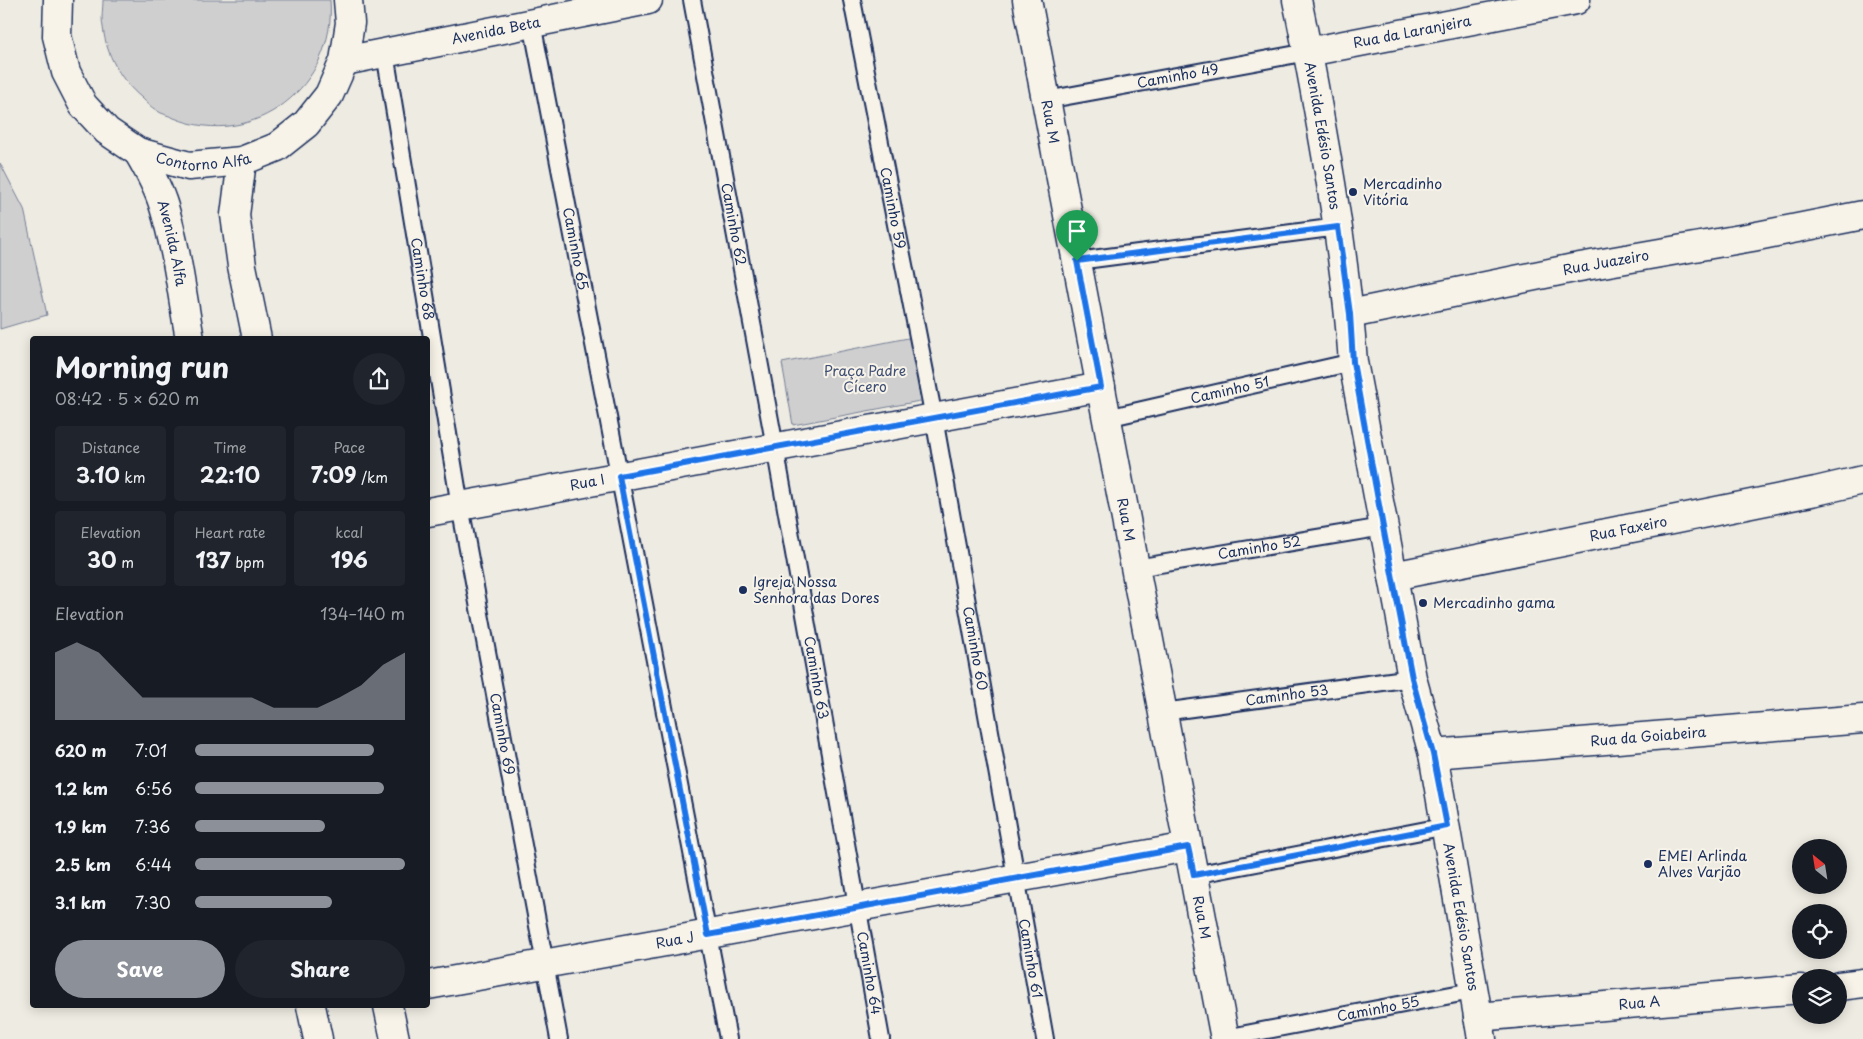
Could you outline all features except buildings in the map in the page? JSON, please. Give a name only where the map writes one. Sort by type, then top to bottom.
[{"type":"street","name":"Contorno Alfa","points":[[58,0],[58,36],[66,72],[83,104],[107,132],[138,152],[189,166],[242,161],[277,147],[306,124],[330,95],[344,61],[350,23],[348,0]]},
{"type":"street","name":"Avenida Beta","points":[[344,61],[648,0]]},
{"type":"street","name":"Rua M","points":[[1027,0],[1225,1039]]},
{"type":"street","name":"Avenida Edésio Santos","points":[[1297,0],[1308,52],[1338,227],[1350,314],[1353,362],[1412,678],[1433,754],[1447,826],[1477,1016]]},
{"type":"street","name":"Rua da Laranjeira","points":[[1308,52],[1576,0]]},
{"type":"street","name":"Avenida Alfa","points":[[138,152],[157,187],[164,207],[189,336]]},
{"type":"street","points":[[242,161],[235,215],[242,266],[256,336]]},
{"type":"street","name":"Rua Juazeiro","points":[[1350,314],[1574,268],[1752,237],[1863,215]]},
{"type":"street","name":"Rua I","points":[[430,512],[1101,387]]},
{"type":"street","name":"Rua Faxeiro","points":[[1393,576],[1863,480]]},
{"type":"street","name":"Rua da Goiabeira","points":[[1433,754],[1863,719]]},
{"type":"street","name":"Rua J","points":[[430,985],[1188,847]]},
{"type":"street","points":[[1847,985],[1863,983]]},
{"type":"street","name":"Rua A","points":[[1477,1016],[1792,990]]},
{"type":"street","points":[[311,1008],[318,1039]]},
{"type":"street","points":[[388,1008],[395,1039]]},
{"type":"lane","name":"Caminho 62","points":[[692,0],[775,447]]},
{"type":"lane","name":"Caminho 59","points":[[852,0],[934,418]]},
{"type":"lane","name":"Caminho 65","points":[[532,23],[728,1039]]},
{"type":"lane","name":"Caminho 68","points":[[386,52],[460,506]]},
{"type":"lane","name":"Caminho 49","points":[[1046,100],[1308,52]]},
{"type":"lane","points":[[1077,261],[1338,227]]},
{"type":"lane","name":"Caminho 51","points":[[1107,418],[1353,362]]},
{"type":"lane","name":"Caminho 60","points":[[934,418],[1016,878]]},
{"type":"lane","name":"Caminho 63","points":[[775,447],[858,907]]},
{"type":"lane","name":"Caminho 69","points":[[460,506],[559,1039]]},
{"type":"lane","name":"Caminho 52","points":[[1136,568],[1383,527]]},
{"type":"lane","name":"Caminho 53","points":[[1163,712],[1412,678]]},
{"type":"lane","points":[[1194,875],[1447,826]]},
{"type":"lane","name":"Caminho 61","points":[[1016,878],[1045,1039]]},
{"type":"lane","name":"Caminho 64","points":[[858,907],[881,1039]]},
{"type":"lane","name":"Caminho 55","points":[[1225,1039],[1477,1016]]},
{"type":"green space","points":[[103,0],[330,0],[329,31],[320,59],[305,83],[285,103],[260,118],[233,125],[204,126],[174,118],[158,111],[127,83],[115,66],[107,47],[102,24]]},
{"type":"green space","points":[[0,163],[24,209],[47,315],[0,329]]},
{"type":"green space","name":"Praça Padre Cícero","points":[[913,337],[925,400],[793,425],[782,363]]},
{"type":"place","name":"Mercadinho Vitória","points":[[1353,192]]},
{"type":"place","name":"Igreja Nossa Senhora das Dores","points":[[743,590]]},
{"type":"place","name":"Mercadinho gama","points":[[1423,603]]},
{"type":"place","name":"EMEI Arlinda Alves Varjão","points":[[1648,864]]},
{"type":"route","points":[[1338,227],[1350,314],[1353,362],[1383,527],[1412,678],[1433,754],[1447,826],[1194,875],[1188,847],[708,935],[619,476],[1101,387],[1077,261],[1338,227]]}]
